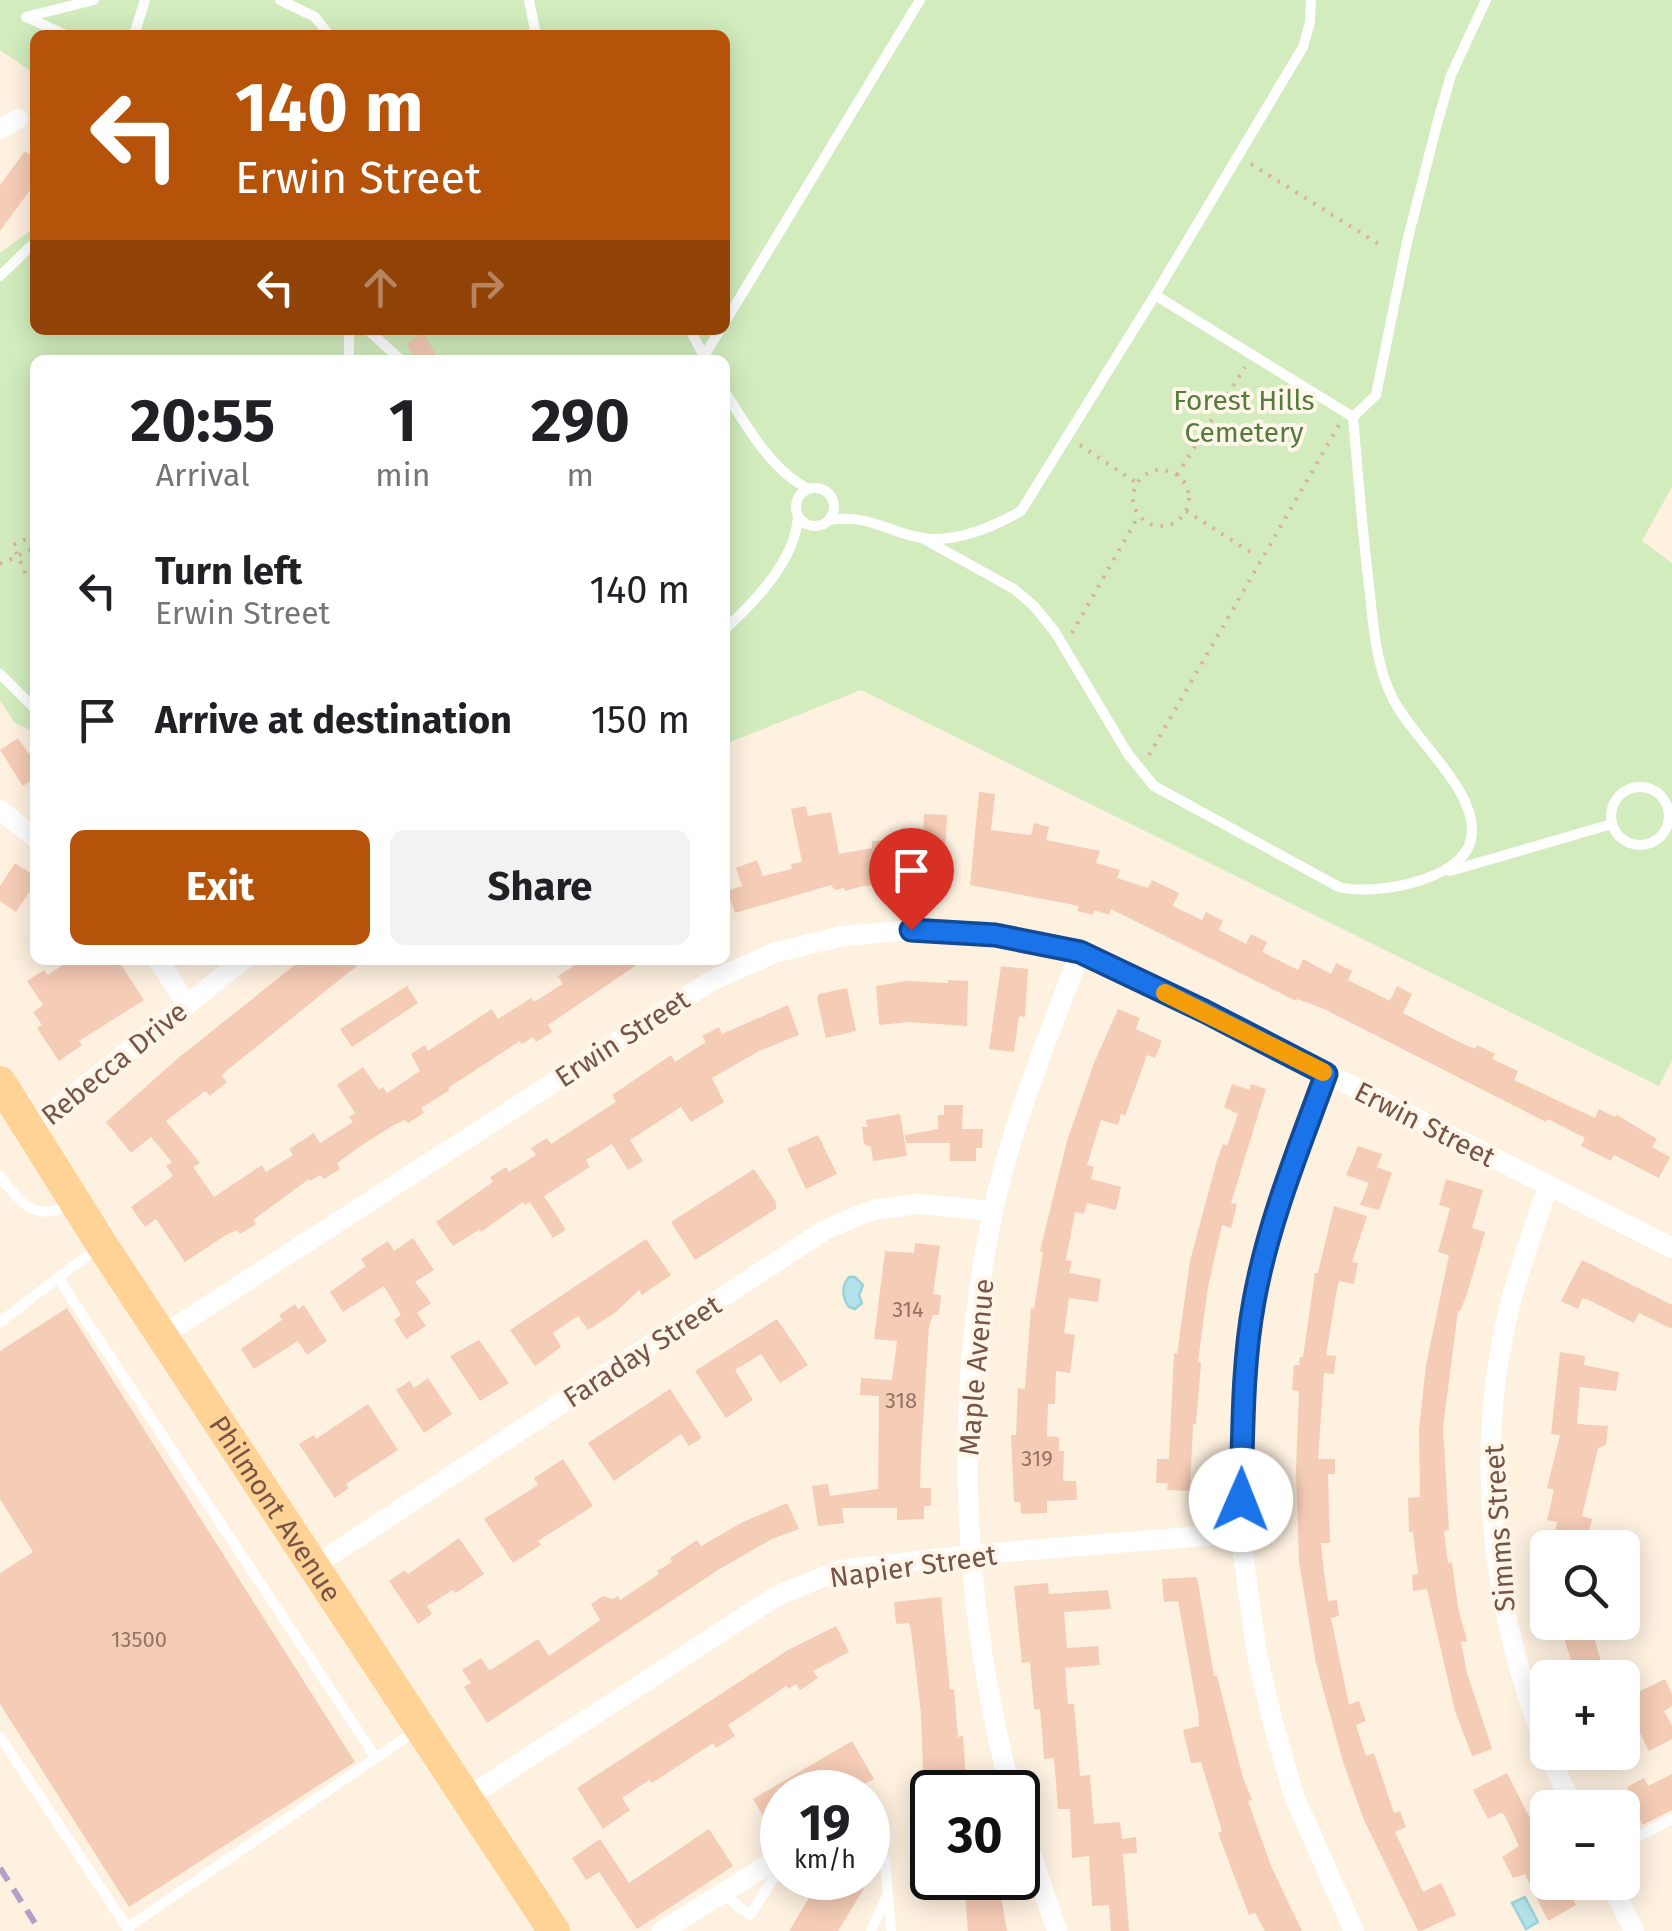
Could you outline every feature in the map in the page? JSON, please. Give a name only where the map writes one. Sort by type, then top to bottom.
[{"type":"main road","name":"Philmont Avenue","points":[[4,1097],[32,1128],[102,1245],[554,1931]]},
{"type":"street","points":[[0,810],[30,834]]},
{"type":"street","name":"Erwin Street","points":[[163,1335],[711,981],[774,953],[843,936],[911,930],[995,935],[1080,952],[1672,1248]]},
{"type":"street","name":"Maple Avenue","points":[[1006,1770],[997,1739],[968,1554],[970,1372],[993,1210],[1035,1074],[1080,952]]},
{"type":"street","points":[[161,965],[187,1004]]},
{"type":"street","name":"Rebecca Drive","points":[[32,1128],[237,965]]},
{"type":"street","points":[[1326,1074],[1280,1198],[1254,1301],[1244,1401],[1240,1533],[1257,1654],[1273,1723],[1294,1796],[1354,1931]]},
{"type":"street","name":"Simms Street","points":[[1530,1709],[1506,1626],[1491,1496],[1492,1423],[1508,1310],[1548,1185]]},
{"type":"street","name":"Faraday Street","points":[[314,1566],[828,1228],[874,1210],[918,1204],[993,1210]]},
{"type":"street","name":"Napier Street","points":[[468,1798],[778,1594],[841,1570],[968,1554],[1240,1533]]},
{"type":"street","points":[[662,1931],[760,1870]]},
{"type":"street","points":[[1040,1881],[1057,1931]]},
{"type":"street","points":[[1619,1900],[1634,1931]]},
{"type":"lane","points":[[55,30],[26,16],[94,0]]},
{"type":"lane","points":[[136,30],[145,0]]},
{"type":"lane","points":[[280,0],[315,17],[326,30]]},
{"type":"lane","points":[[529,0],[535,30]]},
{"type":"lane","points":[[730,314],[920,0]]},
{"type":"lane","points":[[922,538],[992,528],[1021,511],[1302,47],[1310,22],[1311,0]]},
{"type":"lane","points":[[1350,415],[1376,395],[1407,242],[1437,124],[1451,75],[1486,0]]},
{"type":"lane","points":[[0,276],[30,247]]},
{"type":"lane","points":[[1155,295],[1350,415]]},
{"type":"lane","points":[[374,335],[396,355]]},
{"type":"lane","points":[[730,400],[746,425],[798,484],[822,489],[851,517],[922,538],[1014,589],[1033,604],[1064,647],[1140,772],[1154,786],[1339,887],[1375,890],[1612,824]]},
{"type":"lane","points":[[1350,415],[1380,664],[1405,722],[1457,787],[1469,807],[1473,825],[1465,856],[1448,872]]},
{"type":"lane","points":[[783,470],[798,516],[792,543]]},
{"type":"lane","points":[[796,503],[809,488]]},
{"type":"lane","points":[[730,624],[758,599],[792,543],[803,532],[824,523],[834,503]]},
{"type":"lane","points":[[798,516],[808,525],[851,517]]},
{"type":"lane","points":[[0,674],[30,704]]},
{"type":"lane","points":[[1636,787],[1655,791],[1667,806],[1668,824],[1649,843],[1631,843],[1612,824],[1611,814],[1619,796],[1636,787]]},
{"type":"lane","points":[[0,1176],[18,1201],[35,1210],[57,1213],[75,1202]]},
{"type":"lane","points":[[0,1322],[102,1245]]},
{"type":"lane","points":[[58,1278],[376,1758]]},
{"type":"lane","points":[[0,1737],[128,1929],[421,1727]]},
{"type":"lane","points":[[1640,1835],[1672,1818]]},
{"type":"lane","points":[[723,1893],[750,1915],[760,1899]]},
{"type":"lane","points":[[871,1931],[885,1900]]},
{"type":"lane","points":[[888,1900],[891,1931]]},
{"type":"path","points":[[1238,156],[1382,246]]},
{"type":"path","points":[[1177,475],[1253,354]]},
{"type":"path","points":[[1140,772],[1350,415]]},
{"type":"path","points":[[1068,437],[1137,483]]},
{"type":"path","points":[[1152,471],[1177,475],[1189,493],[1186,511],[1166,526],[1148,524],[1133,502],[1137,483],[1152,471]]},
{"type":"path","points":[[1186,511],[1255,555]]},
{"type":"path","points":[[1064,647],[1139,516]]},
{"type":"path","points":[[30,537],[13,545],[26,575],[30,573]]},
{"type":"path","points":[[0,564],[30,550]]},
{"type":"green space","name":"Forest Hills Cemetery","points":[[0,0],[1672,0],[1672,487],[1642,541],[1672,563],[1672,1060],[1659,1086],[861,690],[730,742],[730,355],[30,355],[30,730],[15,723],[0,701],[0,253],[30,231],[30,335],[730,335],[730,30],[30,30],[30,71],[0,50]]},
{"type":"water","points":[[849,1277],[863,1285],[859,1295],[862,1303],[855,1309],[849,1307],[844,1295]]},
{"type":"water","points":[[1525,1897],[1538,1922],[1526,1929],[1512,1903]]},
{"type":"building","points":[[25,151],[30,154],[30,190],[0,231],[0,185]]},
{"type":"building","points":[[424,335],[436,355],[413,355],[406,344]]},
{"type":"building","points":[[18,738],[30,753],[30,781],[23,786],[0,750]]},
{"type":"building","points":[[979,792],[995,794],[991,830],[1031,835],[1034,823],[1049,827],[1046,840],[1100,851],[1096,863],[1120,870],[1117,878],[1148,888],[1152,880],[1179,893],[1173,906],[1202,920],[1206,912],[1223,921],[1219,930],[1246,944],[1251,934],[1267,942],[1262,952],[1298,970],[1303,959],[1331,974],[1336,963],[1352,971],[1348,980],[1390,1001],[1397,986],[1412,994],[1403,1013],[1457,1041],[1495,1054],[1492,1059],[1518,1071],[1514,1080],[1595,1118],[1599,1109],[1617,1115],[1657,1139],[1652,1147],[1670,1157],[1659,1178],[1614,1155],[1611,1161],[1581,1146],[1585,1138],[1548,1119],[1546,1122],[1322,1008],[1296,1001],[1111,909],[1109,915],[1094,910],[1093,915],[1077,911],[1079,906],[970,885]]},
{"type":"building","points":[[806,806],[808,816],[831,812],[839,854],[872,848],[872,841],[923,839],[924,814],[947,815],[944,882],[863,886],[845,891],[835,890],[831,885],[735,913],[730,890],[742,886],[736,868],[757,860],[763,876],[792,869],[791,864],[802,862],[791,809]]},
{"type":"building","points":[[15,863],[30,873],[30,891],[16,912],[0,901],[0,886]]},
{"type":"building","points":[[63,965],[121,965],[144,1000],[79,1041],[82,1045],[59,1061],[37,1028],[42,1025],[33,1012],[43,1005],[27,981],[44,970],[48,975]]},
{"type":"building","points":[[295,965],[358,965],[225,1072],[222,1076],[227,1082],[210,1096],[205,1091],[166,1121],[200,1163],[193,1167],[214,1197],[262,1165],[266,1172],[293,1155],[289,1149],[314,1133],[320,1143],[353,1122],[349,1117],[355,1113],[337,1085],[363,1067],[379,1090],[383,1087],[387,1093],[420,1071],[411,1054],[425,1045],[428,1051],[492,1009],[498,1019],[531,998],[534,1002],[563,984],[558,976],[575,965],[637,965],[548,1025],[552,1032],[536,1042],[533,1037],[522,1044],[520,1041],[421,1108],[424,1113],[408,1123],[405,1120],[394,1125],[362,1145],[337,1163],[340,1169],[324,1179],[320,1175],[309,1179],[253,1220],[256,1224],[240,1234],[237,1230],[226,1235],[185,1262],[156,1219],[145,1227],[131,1207],[173,1176],[166,1166],[172,1162],[151,1137],[131,1153],[106,1122],[177,1059]]},
{"type":"building","points":[[1001,966],[1028,969],[1025,1017],[1019,1016],[1014,1052],[989,1049]]},
{"type":"building","points":[[968,981],[967,1026],[908,1022],[879,1025],[876,986]]},
{"type":"building","points":[[407,986],[418,1003],[352,1047],[340,1029]]},
{"type":"building","points":[[847,988],[856,1031],[826,1038],[817,998],[819,994]]},
{"type":"building","points":[[788,1005],[799,1035],[759,1051],[712,1078],[724,1102],[691,1122],[681,1107],[630,1140],[643,1161],[628,1170],[612,1144],[586,1160],[590,1167],[544,1196],[566,1230],[553,1238],[530,1202],[523,1202],[481,1232],[480,1229],[453,1246],[436,1222],[493,1182],[490,1177],[506,1167],[509,1172],[536,1155],[531,1148],[547,1138],[551,1144],[616,1102],[612,1095],[671,1055],[675,1062],[706,1042],[702,1036],[719,1027],[722,1034]]},
{"type":"building","points":[[1118,1009],[1140,1018],[1136,1029],[1162,1041],[1155,1058],[1147,1055],[1125,1116],[1121,1114],[1118,1125],[1101,1120],[1087,1165],[1094,1167],[1091,1179],[1121,1187],[1116,1210],[1087,1203],[1084,1214],[1075,1212],[1066,1260],[1072,1261],[1069,1273],[1101,1279],[1098,1302],[1069,1298],[1064,1333],[1075,1335],[1070,1373],[1056,1371],[1055,1404],[1048,1404],[1047,1436],[1059,1437],[1059,1451],[1064,1451],[1063,1481],[1076,1481],[1077,1500],[1047,1501],[1047,1513],[1021,1514],[1020,1502],[1014,1502],[1011,1435],[1016,1435],[1018,1388],[1025,1389],[1031,1308],[1034,1309],[1043,1252],[1040,1251],[1067,1141]]},
{"type":"building","points":[[1232,1084],[1249,1090],[1251,1084],[1266,1089],[1231,1203],[1237,1204],[1231,1228],[1222,1225],[1208,1287],[1198,1362],[1201,1363],[1190,1491],[1167,1490],[1168,1483],[1156,1483],[1157,1459],[1169,1459],[1174,1353],[1177,1354],[1190,1261],[1217,1160],[1223,1144],[1227,1146],[1238,1114],[1224,1107]]},
{"type":"building","points":[[944,1105],[963,1105],[962,1129],[983,1129],[982,1148],[976,1148],[976,1161],[950,1161],[950,1143],[906,1143],[905,1135],[938,1129],[938,1115],[944,1115]]},
{"type":"building","points":[[900,1114],[907,1156],[873,1161],[871,1147],[864,1144],[862,1127],[867,1127],[866,1120]]},
{"type":"building","points":[[818,1135],[837,1174],[806,1189],[787,1149]]},
{"type":"building","points":[[1358,1146],[1382,1154],[1377,1167],[1392,1173],[1379,1210],[1360,1205],[1369,1183],[1346,1175]]},
{"type":"building","points":[[754,1169],[776,1202],[776,1209],[695,1260],[671,1222]]},
{"type":"building","points":[[1446,1179],[1483,1190],[1472,1228],[1485,1232],[1467,1294],[1458,1311],[1443,1427],[1448,1563],[1452,1562],[1467,1641],[1461,1642],[1467,1673],[1492,1749],[1472,1756],[1455,1711],[1427,1589],[1413,1591],[1412,1575],[1418,1574],[1413,1532],[1409,1532],[1408,1498],[1420,1497],[1419,1430],[1426,1365],[1449,1255],[1438,1252],[1450,1208],[1439,1205]]},
{"type":"building","points":[[1334,1206],[1367,1216],[1352,1262],[1358,1263],[1354,1284],[1339,1281],[1326,1355],[1336,1356],[1334,1374],[1324,1373],[1318,1459],[1335,1459],[1335,1474],[1328,1474],[1330,1543],[1321,1543],[1324,1572],[1328,1601],[1337,1600],[1339,1616],[1331,1618],[1349,1705],[1359,1701],[1366,1721],[1356,1725],[1366,1756],[1374,1753],[1394,1813],[1400,1811],[1406,1827],[1395,1832],[1423,1892],[1441,1883],[1456,1915],[1421,1931],[1364,1820],[1343,1762],[1316,1663],[1299,1562],[1299,1391],[1292,1390],[1294,1365],[1299,1365],[1303,1357],[1315,1273]]},
{"type":"building","points":[[413,1238],[434,1270],[415,1282],[431,1303],[417,1313],[426,1326],[406,1339],[394,1320],[401,1315],[384,1286],[343,1312],[330,1292],[366,1266],[361,1259],[388,1241],[394,1251]]},
{"type":"building","points":[[646,1239],[671,1275],[642,1295],[639,1290],[616,1312],[588,1330],[578,1316],[553,1333],[561,1347],[535,1366],[510,1330]]},
{"type":"building","points":[[915,1243],[940,1246],[933,1294],[941,1295],[939,1315],[933,1315],[929,1326],[921,1454],[920,1488],[931,1488],[931,1506],[924,1506],[924,1519],[897,1520],[897,1508],[842,1508],[844,1523],[818,1526],[812,1486],[828,1484],[830,1496],[878,1489],[879,1396],[860,1395],[861,1378],[892,1380],[897,1341],[874,1339],[885,1251],[914,1253]]},
{"type":"building","points":[[1582,1260],[1672,1305],[1672,1329],[1639,1313],[1634,1323],[1587,1299],[1582,1299],[1578,1309],[1561,1301]]},
{"type":"building","points":[[295,1304],[298,1309],[304,1305],[327,1341],[307,1355],[298,1341],[254,1369],[241,1349],[282,1320],[279,1315]]},
{"type":"building","points":[[67,1308],[355,1762],[129,1907],[0,1704],[0,1573],[33,1552],[0,1499],[0,1351]]},
{"type":"building","points":[[777,1319],[808,1365],[780,1383],[761,1354],[735,1370],[753,1400],[726,1418],[695,1371]]},
{"type":"building","points":[[479,1340],[509,1383],[480,1401],[450,1356]]},
{"type":"building","points":[[1560,1352],[1585,1356],[1584,1365],[1619,1372],[1616,1391],[1580,1387],[1577,1424],[1608,1426],[1606,1445],[1598,1448],[1582,1516],[1592,1519],[1589,1530],[1555,1530],[1557,1522],[1547,1520],[1554,1490],[1547,1488],[1560,1435],[1551,1434]]},
{"type":"building","points":[[428,1378],[452,1414],[424,1433],[396,1390],[410,1381],[414,1388]]},
{"type":"building","points":[[670,1389],[702,1438],[689,1446],[681,1434],[614,1481],[588,1443]]},
{"type":"building","points":[[368,1404],[398,1450],[346,1484],[349,1488],[335,1498],[299,1444],[314,1435],[316,1439]]},
{"type":"building","points":[[563,1459],[593,1506],[538,1541],[541,1545],[513,1563],[484,1519],[538,1485],[534,1478]]},
{"type":"building","points":[[787,1503],[799,1529],[772,1539],[718,1570],[487,1723],[464,1687],[471,1683],[462,1670],[481,1658],[492,1669],[538,1639],[549,1656],[600,1620],[591,1604],[603,1596],[618,1596],[620,1600],[659,1574],[657,1571],[672,1562],[670,1558],[697,1540],[701,1546]]},
{"type":"building","points":[[459,1538],[484,1574],[427,1606],[432,1614],[418,1624],[389,1581],[405,1570],[408,1574]]},
{"type":"building","points":[[1197,1577],[1214,1676],[1252,1800],[1248,1801],[1271,1866],[1302,1931],[1265,1931],[1255,1913],[1249,1915],[1218,1833],[1222,1831],[1201,1762],[1191,1763],[1183,1730],[1199,1726],[1198,1712],[1178,1601],[1164,1602],[1162,1579]]},
{"type":"building","points":[[1048,1583],[1049,1594],[1108,1590],[1111,1609],[1064,1612],[1067,1648],[1098,1646],[1100,1665],[1065,1668],[1068,1704],[1074,1704],[1080,1776],[1090,1775],[1094,1824],[1120,1822],[1122,1839],[1136,1837],[1137,1853],[1123,1854],[1129,1931],[1111,1931],[1109,1905],[1092,1906],[1089,1856],[1072,1858],[1070,1809],[1058,1809],[1054,1758],[1044,1759],[1040,1709],[1034,1709],[1030,1662],[1022,1663],[1014,1586]]},
{"type":"building","points":[[941,1597],[950,1690],[954,1689],[965,1770],[923,1770],[911,1631],[909,1623],[896,1624],[894,1602]]},
{"type":"building","points":[[836,1626],[849,1652],[813,1671],[818,1678],[800,1690],[796,1684],[789,1689],[786,1686],[728,1725],[735,1736],[716,1748],[713,1743],[622,1798],[630,1810],[603,1829],[577,1788],[788,1650]]},
{"type":"building","points":[[1565,1640],[1595,1640],[1601,1660],[1571,1660]]},
{"type":"building","points":[[1665,1679],[1672,1694],[1672,1706],[1664,1711],[1672,1726],[1672,1739],[1649,1751],[1640,1733],[1640,1691]]},
{"type":"building","points":[[852,1741],[869,1770],[802,1770]]},
{"type":"building","points":[[1507,1773],[1530,1818],[1530,1884],[1525,1874],[1513,1878],[1502,1857],[1519,1846],[1504,1814],[1488,1819],[1473,1790]]},
{"type":"building","points":[[1672,1774],[1672,1810],[1642,1825],[1640,1790],[1627,1787],[1644,1778],[1648,1786]]},
{"type":"building","points":[[709,1829],[733,1866],[637,1929],[599,1872],[586,1880],[572,1858],[600,1839],[629,1883]]},
{"type":"building","points":[[808,1900],[857,1900],[838,1931],[789,1931]]},
{"type":"building","points":[[966,1900],[1002,1900],[1007,1931],[968,1931]]},
{"type":"building","points":[[1538,1900],[1574,1900],[1576,1905],[1548,1921]]},
{"type":"railway","points":[[0,1868],[40,1931]]},
{"type":"slow traffic","points":[[1165,993],[1323,1072]]},
{"type":"route","points":[[911,930],[995,935],[1080,952],[1326,1074],[1280,1198],[1254,1301],[1244,1401],[1241,1500]]}]
